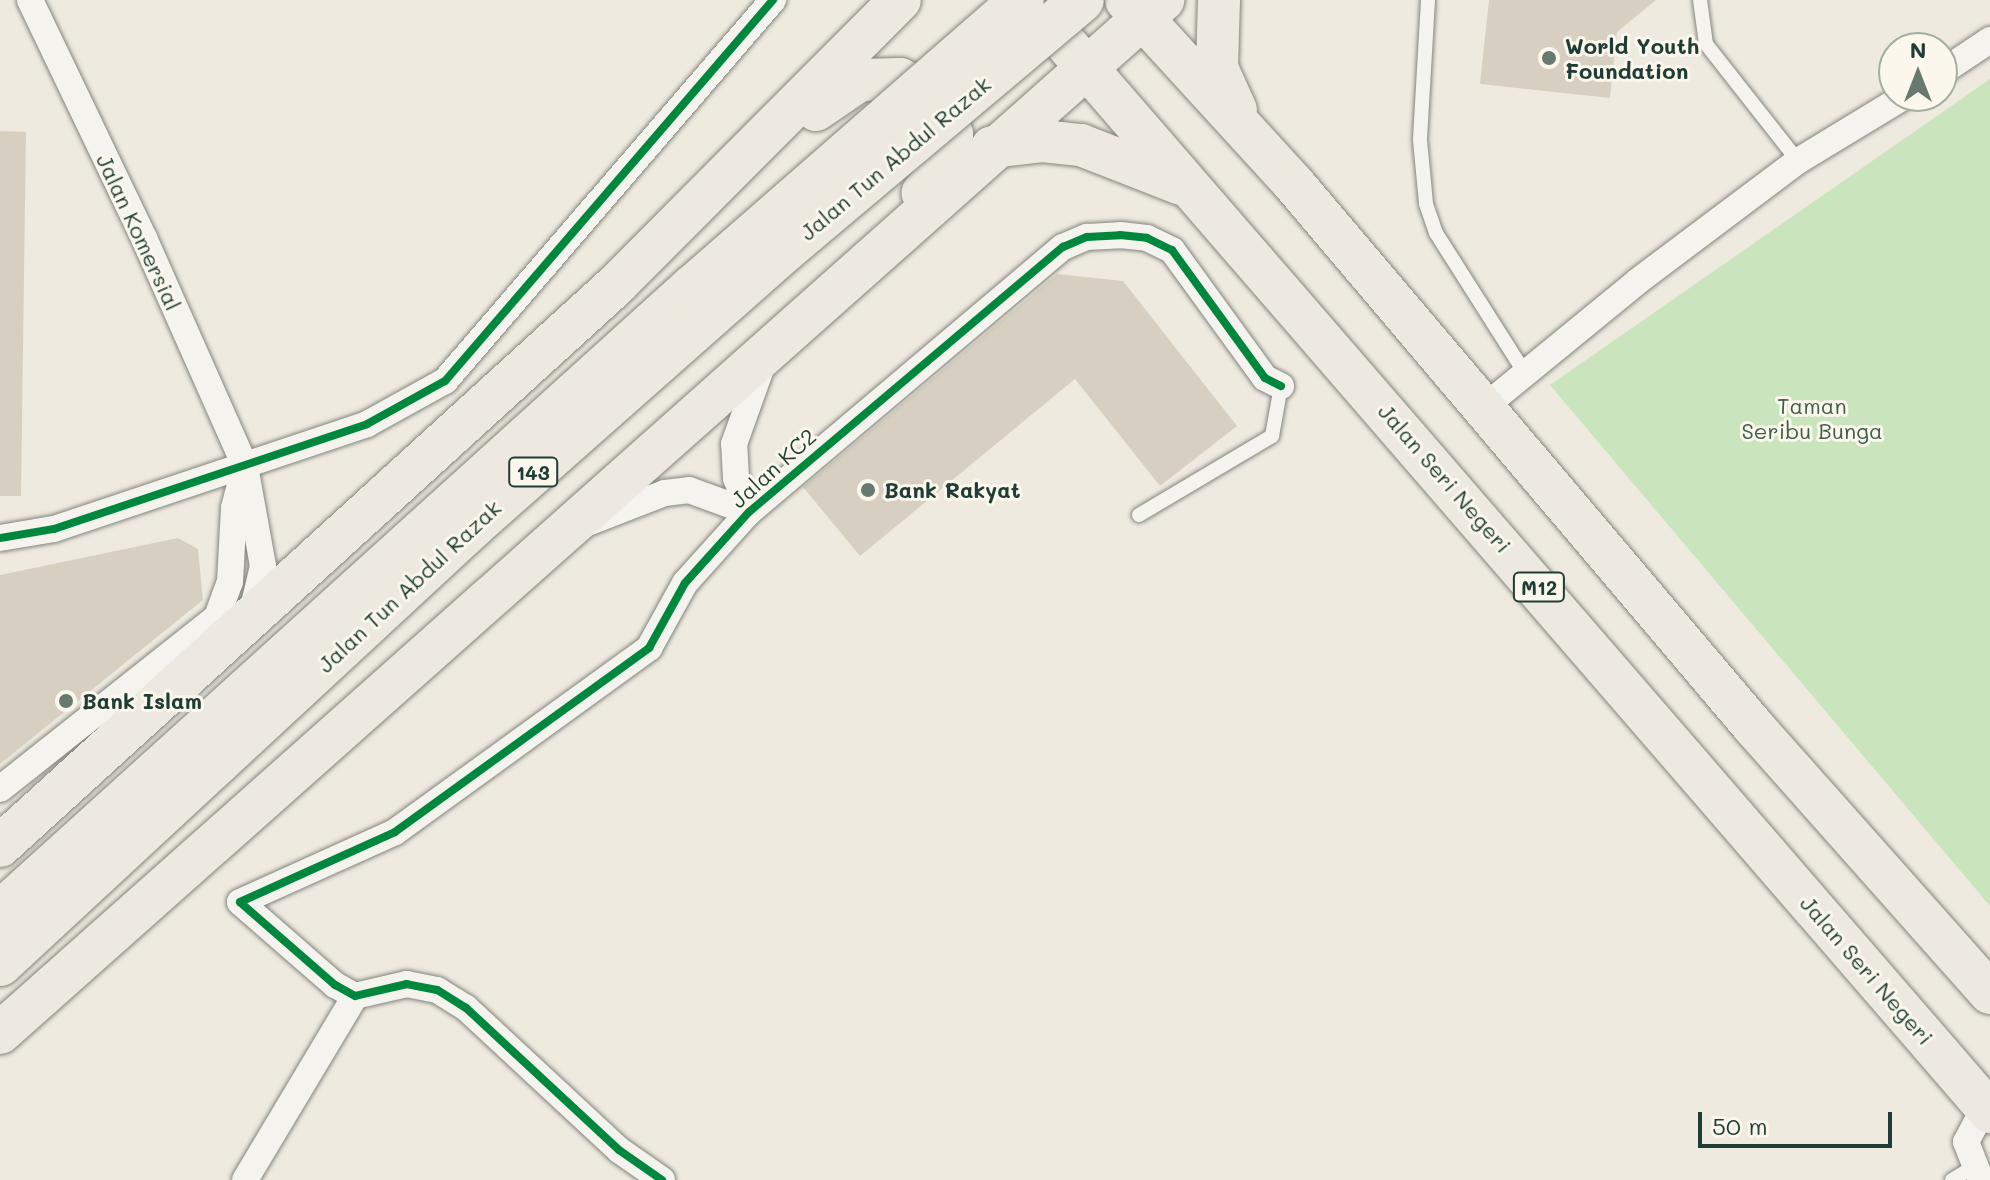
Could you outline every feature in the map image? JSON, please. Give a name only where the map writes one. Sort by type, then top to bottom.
[{"type":"highway","name":"Jalan Tun Abdul Razak","points":[[0,913],[509,451],[1022,0]]},
{"type":"highway","name":"Jalan Tun Abdul Razak","points":[[0,964],[497,504],[785,250],[1082,0]]},
{"type":"main road","points":[[130,913],[62,920],[32,907],[17,880],[6,840],[616,285],[899,0]]},
{"type":"main road","name":"M12","points":[[1038,0],[1082,68]]},
{"type":"main road","points":[[1219,0],[1217,68],[1244,129]]},
{"type":"main road","points":[[0,1033],[130,913],[567,530],[1082,68],[1143,6],[1244,129],[1753,726],[1990,993]]},
{"type":"main road","name":"Jalan Seri Negeri","points":[[1082,68],[1189,187],[1988,1109]]},
{"type":"main road","points":[[733,168],[860,80],[900,79],[935,97],[952,134],[945,166],[854,271]]},
{"type":"main road","points":[[992,147],[1042,141],[1081,145],[1189,187]]},
{"type":"street","name":"Jalan Komersial","points":[[30,0],[144,238],[245,466],[263,566],[259,595],[247,623]]},
{"type":"street","points":[[0,538],[54,529],[367,424],[445,381],[773,0]]},
{"type":"street","points":[[1958,61],[1990,40]]},
{"type":"street","points":[[1483,408],[1638,281],[1798,161],[1879,112]]},
{"type":"street","name":"Jalan KC2","points":[[355,996],[335,985],[240,902],[395,832],[649,648],[685,583],[749,512],[1051,257],[1087,237],[1147,238],[1172,250],[1265,378],[1281,386]]},
{"type":"street","points":[[749,512],[736,478],[734,444],[768,348]]},
{"type":"street","points":[[0,789],[217,617],[230,582],[234,508],[245,466]]},
{"type":"street","points":[[567,530],[665,493],[689,490],[749,512]]},
{"type":"street","points":[[247,1177],[355,996],[407,984],[437,990],[456,1002],[619,1150],[662,1180]]},
{"type":"street","points":[[1969,1176],[1966,1142],[1988,1109]]},
{"type":"lane","points":[[1428,0],[1420,140],[1426,204],[1436,233],[1526,375]]},
{"type":"lane","points":[[1700,0],[1706,44],[1798,161]]},
{"type":"lane","points":[[1139,515],[1272,436],[1281,386]]},
{"type":"green space","name":"Taman Seribu Bunga","points":[[1990,79],[1990,906],[1550,385],[1943,112],[1958,112],[1958,101]]},
{"type":"building","name":"World Youth Foundation","points":[[1489,0],[1656,0],[1617,32],[1610,98],[1480,84]]},
{"type":"building","points":[[0,131],[26,132],[21,496],[0,496]]},
{"type":"building","points":[[1057,274],[1123,281],[1237,426],[1160,486],[1075,379],[860,556],[803,487]]},
{"type":"building","points":[[178,538],[198,549],[203,600],[0,764],[0,575]]},
{"type":"cycle path","points":[[0,538],[54,529],[367,424],[445,381],[773,0]]},
{"type":"cycle path","points":[[662,1180],[619,1150],[466,1008],[437,990],[407,984],[355,996],[335,985],[240,902],[395,832],[649,648],[685,583],[749,512],[1063,247],[1087,237],[1120,235],[1147,238],[1172,250],[1265,378],[1281,386]]},
{"type":"place","name":"World Youth Foundation","points":[[1549,58]]},
{"type":"place","name":"Bank Rakyat","points":[[868,490]]},
{"type":"place","name":"Bank Islam","points":[[66,701]]}]
